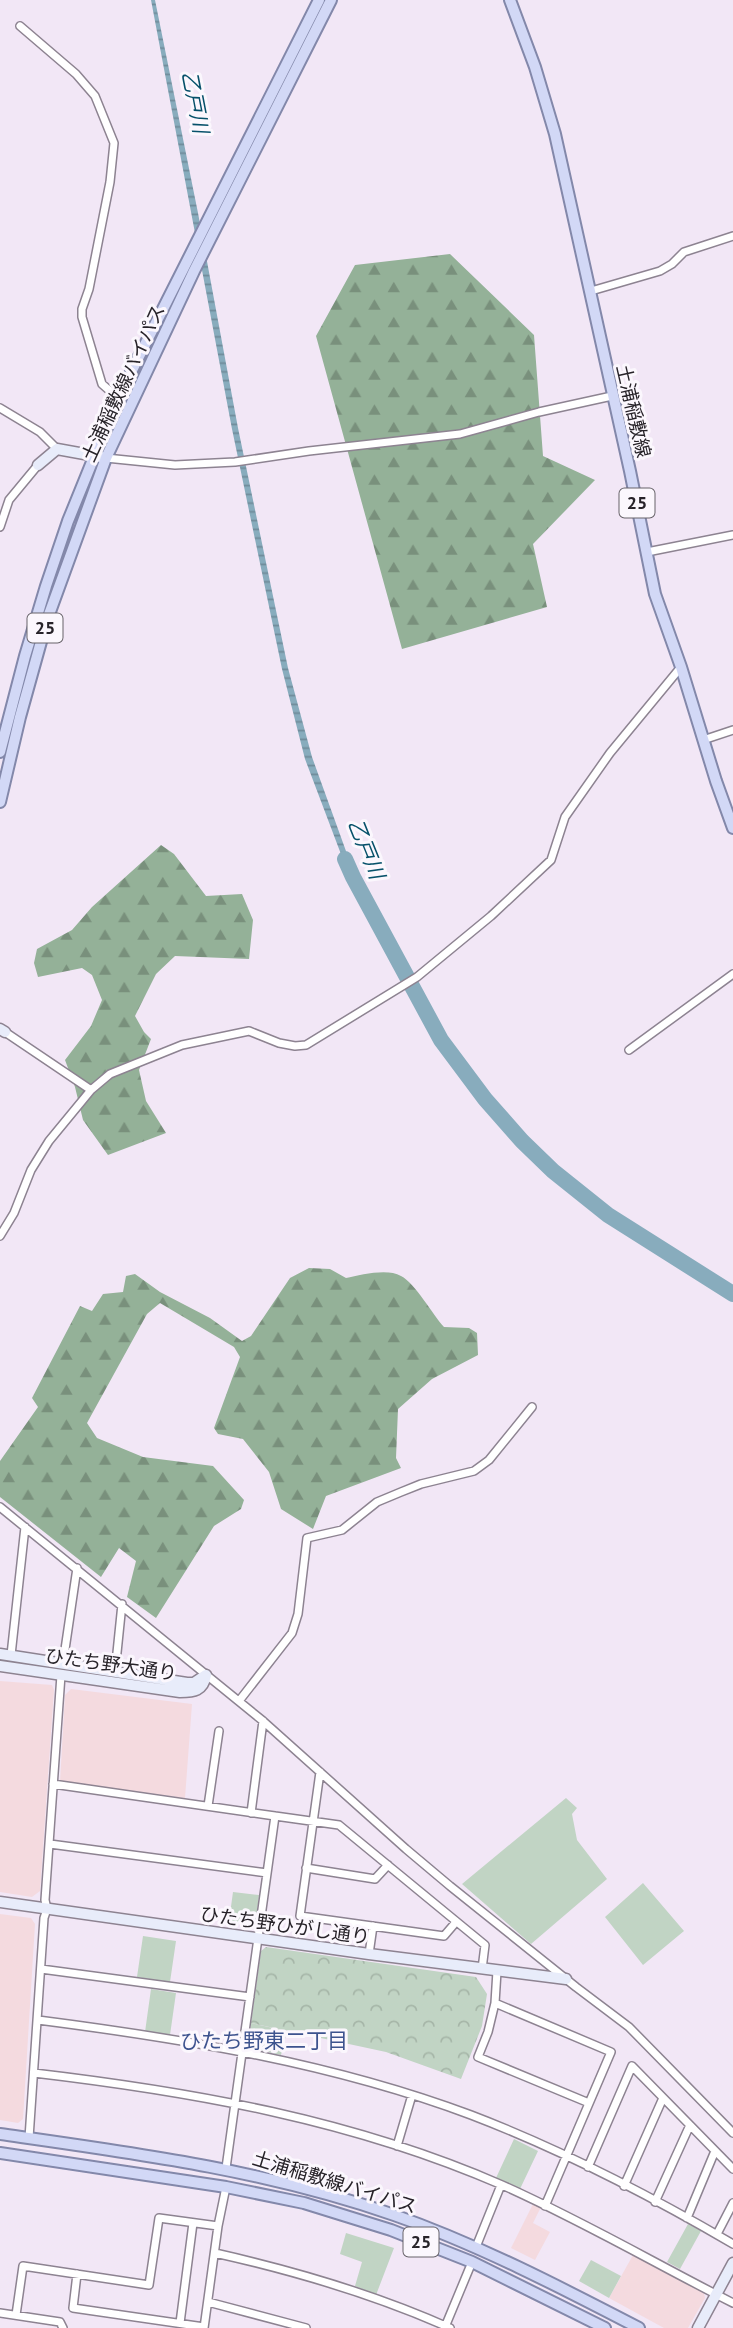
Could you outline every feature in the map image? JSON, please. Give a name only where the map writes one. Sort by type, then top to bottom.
[{"type":"main road","name":"土浦稲敷線バイパス","points":[[0,752],[46,586],[68,521],[118,398],[319,0]]},
{"type":"main road","name":"土浦稲敷線バイパス","points":[[0,802],[47,620],[106,458],[194,271],[331,0]]},
{"type":"main road","name":"土浦稲敷線","points":[[510,0],[535,67],[555,134],[655,594],[733,828]]},
{"type":"main road","name":"土浦稲敷線バイパス","points":[[0,2134],[226,2168],[394,2215],[476,2247],[639,2328]]},
{"type":"main road","name":"土浦稲敷線バイパス","points":[[0,2153],[226,2187],[304,2203],[391,2230],[472,2262],[605,2328]]},
{"type":"street","points":[[20,26],[76,74],[95,96],[106,118],[114,144],[110,182],[82,317],[102,384],[118,398]]},
{"type":"street","points":[[591,291],[660,271],[684,253],[733,236]]},
{"type":"street","points":[[0,408],[40,432],[57,449],[106,458],[175,465],[235,462],[460,434],[539,412],[612,396]]},
{"type":"street","points":[[0,526],[9,500],[38,465],[57,449]]},
{"type":"street","points":[[647,552],[733,535]]},
{"type":"street","points":[[0,1236],[14,1213],[31,1170],[49,1141],[91,1090],[110,1074],[182,1045],[250,1031],[279,1043],[306,1045],[403,987],[491,916],[551,860],[565,817],[610,753],[681,667]]},
{"type":"street","points":[[703,740],[733,730]]},
{"type":"street","points":[[629,1050],[733,974]]},
{"type":"street","points":[[2,1031],[91,1090]]},
{"type":"street","points":[[239,1701],[292,1633],[298,1614],[307,1538],[342,1530],[377,1502],[401,1492],[421,1484],[474,1471],[489,1460],[532,1407]]},
{"type":"street","points":[[0,1507],[264,1721],[406,1849],[629,2027],[733,2133]]},
{"type":"street","points":[[6,1654],[25,1527]]},
{"type":"street","points":[[63,1663],[77,1568]]},
{"type":"street","points":[[116,1672],[122,1604]]},
{"type":"street","name":"ひたち野大通り","points":[[6,1654],[187,1683],[194,1683],[206,1675]]},
{"type":"street","name":"ひたち野大通り","points":[[0,1666],[187,1692],[200,1688],[205,1683],[206,1675]]},
{"type":"street","points":[[29,2138],[47,1909],[45,1900],[61,1675]]},
{"type":"street","points":[[251,1813],[264,1721]]},
{"type":"street","points":[[208,1806],[219,1731]]},
{"type":"street","points":[[320,1772],[300,1916],[444,1936],[456,1922]]},
{"type":"street","points":[[53,1784],[340,1825],[485,1945],[482,1969]]},
{"type":"street","points":[[226,2168],[275,1816]]},
{"type":"street","points":[[50,1844],[267,1873]]},
{"type":"street","points":[[306,1868],[375,1879],[388,1865]]},
{"type":"street","name":"ひたち野ひがし通り","points":[[0,1902],[566,1979]]},
{"type":"street","points":[[369,1954],[373,1926]]},
{"type":"street","points":[[41,1969],[250,1997]]},
{"type":"street","points":[[497,1971],[495,2003],[488,2032],[478,2056],[589,2103]]},
{"type":"street","points":[[495,2003],[611,2052],[545,2206]]},
{"type":"street","points":[[38,2020],[244,2051],[320,2068],[412,2095],[507,2129],[588,2167],[733,2244]]},
{"type":"street","points":[[588,2167],[632,2066],[733,2169]]},
{"type":"street","points":[[34,2073],[123,2084],[236,2103],[300,2117],[397,2146],[501,2185],[601,2233],[733,2303]]},
{"type":"street","points":[[397,2146],[412,2095]]},
{"type":"street","points":[[624,2186],[663,2098]]},
{"type":"street","points":[[655,2202],[690,2125]]},
{"type":"street","points":[[687,2218],[715,2151]]},
{"type":"street","points":[[476,2247],[501,2185]]},
{"type":"street","points":[[77,2274],[73,2308],[204,2328],[226,2187]]},
{"type":"street","points":[[717,2234],[733,2203]]},
{"type":"street","points":[[16,2315],[23,2266],[149,2284],[159,2218],[218,2226]]},
{"type":"street","points":[[180,2323],[193,2222]]},
{"type":"street","points":[[215,2253],[271,2265],[339,2285],[446,2327],[472,2262]]},
{"type":"street","points":[[698,2328],[733,2263]]},
{"type":"street","points":[[208,2302],[306,2328]]},
{"type":"street","points":[[0,2313],[60,2322],[63,2328]]},
{"type":"shaded area","points":[[0,1681],[52,1685],[54,1690],[40,1891],[32,1897],[0,1892]]},
{"type":"shaded area","points":[[71,1689],[192,1704],[185,1798],[60,1782],[65,1695]]},
{"type":"shaded area","points":[[0,1914],[31,1918],[35,1924],[23,2119],[18,2123],[0,2120]]},
{"type":"shaded area","points":[[533,2204],[541,2207],[533,2223],[550,2232],[535,2260],[511,2248]]},
{"type":"shaded area","points":[[633,2255],[704,2293],[705,2298],[688,2328],[664,2328],[609,2298]]},
{"type":"green space","points":[[450,254],[534,335],[543,456],[595,480],[533,544],[547,607],[402,649],[316,336],[355,265]]},
{"type":"green space","points":[[161,845],[174,854],[206,896],[242,894],[253,920],[249,959],[175,956],[156,974],[135,1016],[151,1039],[139,1070],[146,1101],[166,1133],[108,1155],[83,1120],[65,1060],[91,1026],[102,1000],[92,975],[82,968],[38,977],[34,963],[37,949],[72,930],[92,907]]},
{"type":"green space","points":[[309,1268],[330,1269],[346,1278],[374,1273],[401,1276],[412,1285],[444,1327],[469,1328],[477,1333],[478,1355],[432,1379],[398,1409],[396,1458],[401,1468],[326,1496],[313,1529],[281,1509],[269,1472],[243,1439],[218,1434],[214,1428],[240,1357],[234,1347],[160,1303],[147,1314],[87,1423],[97,1438],[143,1457],[213,1466],[244,1500],[241,1509],[214,1526],[156,1618],[127,1597],[136,1561],[119,1548],[101,1577],[0,1497],[0,1461],[38,1407],[32,1398],[80,1306],[92,1311],[103,1294],[123,1292],[126,1276],[135,1274],[160,1292],[210,1318],[242,1341],[251,1336],[290,1278]]},
{"type":"green space","points":[[566,1798],[577,1808],[572,1814],[577,1840],[607,1879],[531,1944],[462,1884]]},
{"type":"green space","points":[[643,1883],[684,1931],[643,1965],[605,1917]]},
{"type":"green space","points":[[233,1892],[259,1895],[256,1920],[250,1925],[229,1921]]},
{"type":"green space","points":[[143,1936],[176,1941],[170,1982],[137,1977]]},
{"type":"green space","points":[[266,1947],[476,1977],[487,1994],[482,2026],[461,2079],[386,2052],[251,2023],[261,1951]]},
{"type":"green space","points":[[151,1989],[176,1993],[170,2035],[145,2032]]},
{"type":"green space","points":[[251,2023],[287,2031],[281,2055],[251,2048]]},
{"type":"green space","points":[[514,2139],[538,2151],[520,2189],[496,2178]]},
{"type":"green space","points":[[688,2224],[701,2231],[680,2269],[667,2262]]},
{"type":"green space","points":[[346,2233],[394,2248],[376,2295],[355,2286],[362,2262],[340,2254]]},
{"type":"green space","points":[[591,2260],[621,2276],[609,2298],[579,2281]]},
{"type":"water","points":[[151,0],[155,0],[238,428],[288,668],[312,757],[355,876],[350,878],[305,759],[282,669],[232,429]]},
{"type":"waterway","name":"乙戸川","points":[[345,859],[441,1040],[485,1099],[522,1141],[553,1171],[608,1215],[733,1294]]},
{"type":"district","name":"ひたち野東二丁目","points":[[264,2041]]}]
